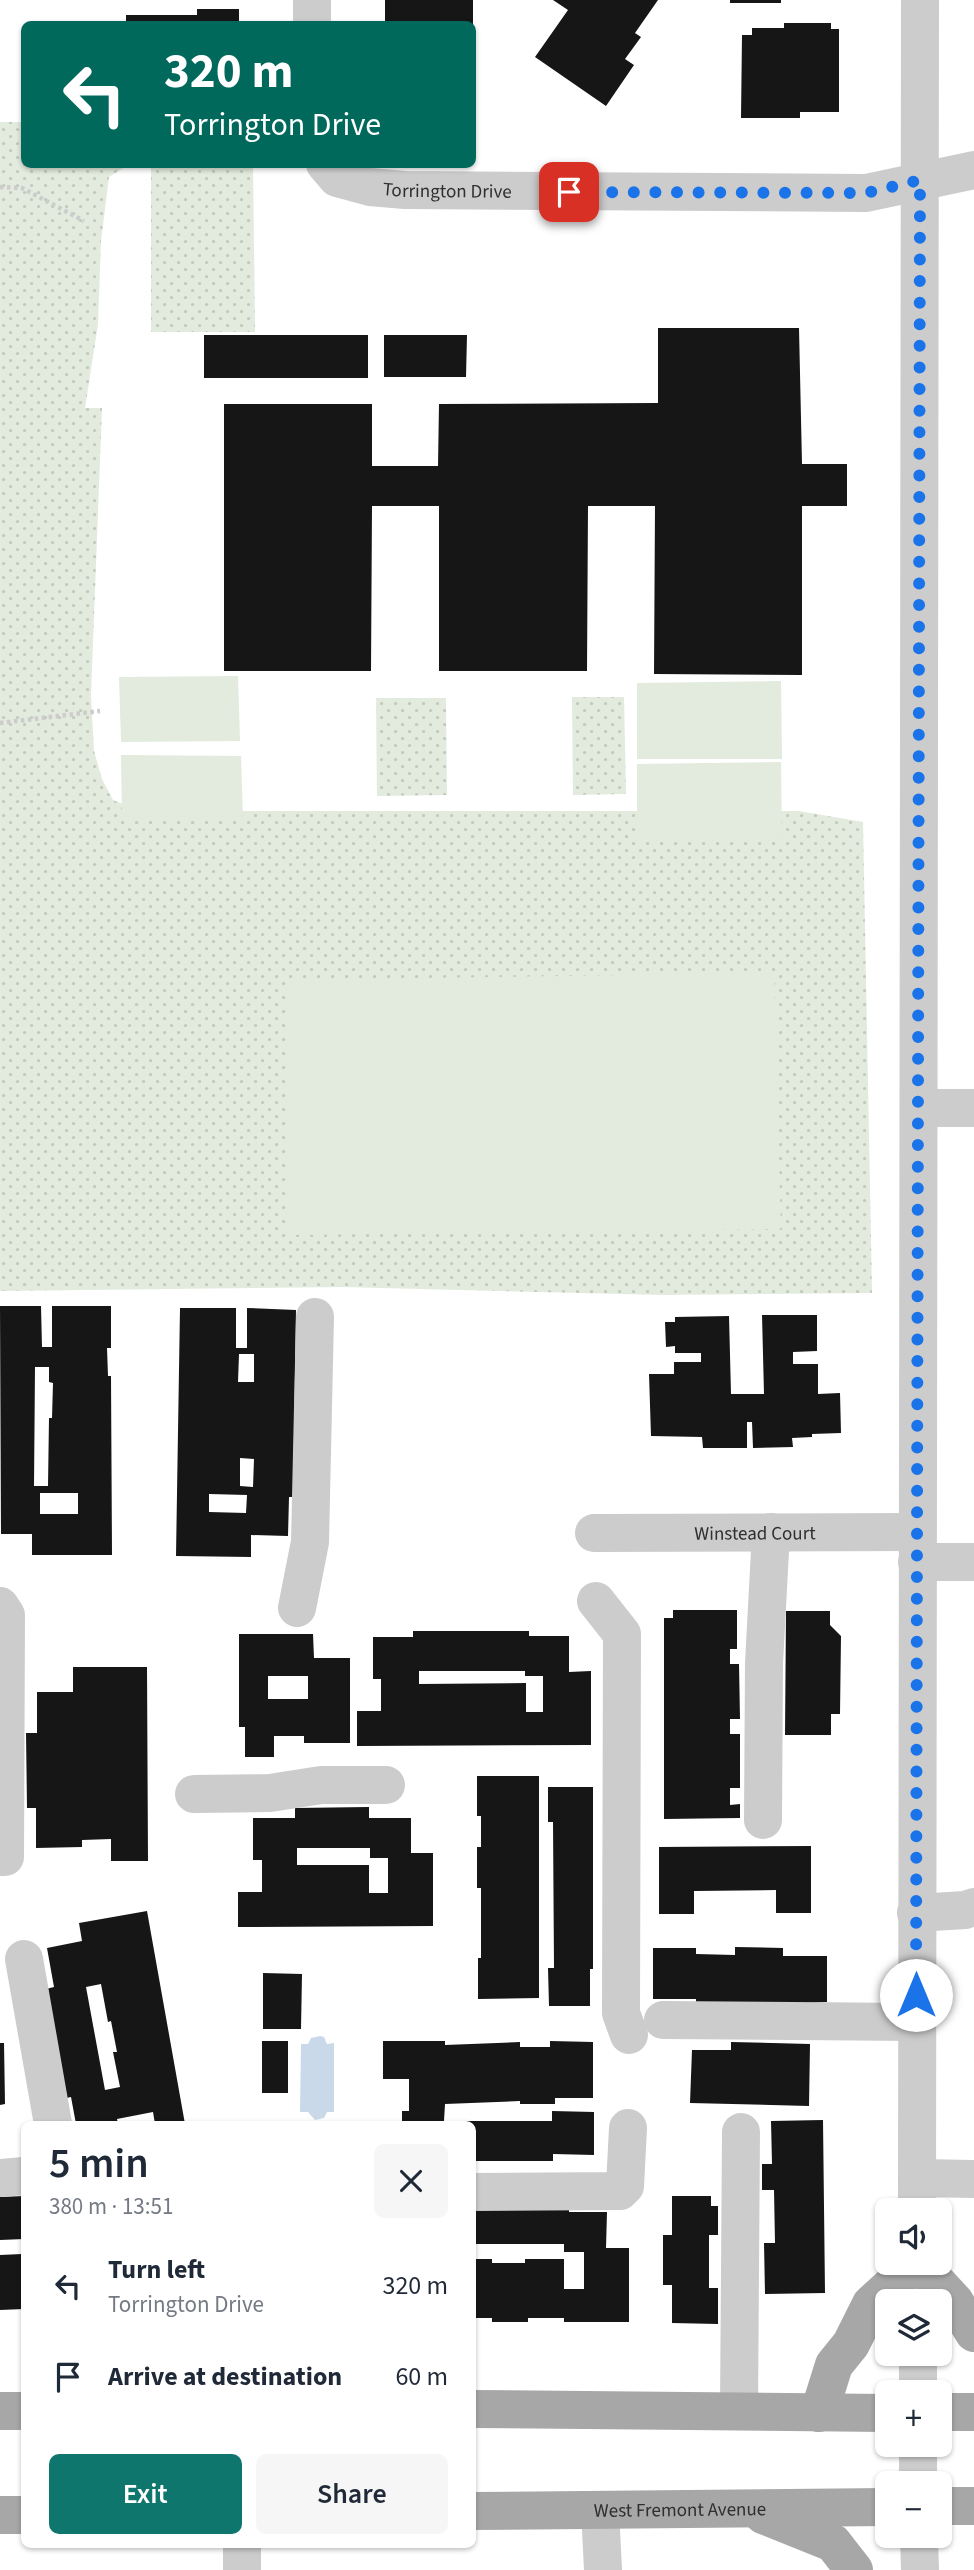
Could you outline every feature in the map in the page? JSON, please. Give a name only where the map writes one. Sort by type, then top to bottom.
[{"type":"main road","points":[[819,2413],[834,2365],[851,2344],[871,2304],[904,2275]]},
{"type":"main road","points":[[929,2275],[955,2302],[974,2333]]},
{"type":"main road","points":[[476,2409],[875,2413]]},
{"type":"main road","points":[[0,2411],[21,2411]]},
{"type":"main road","points":[[952,2413],[974,2412]]},
{"type":"main road","points":[[952,2506],[974,2506]]},
{"type":"main road","name":"West Fremont Avenue","points":[[476,2511],[875,2507]]},
{"type":"main road","points":[[748,2508],[832,2543],[855,2570]]},
{"type":"main road","points":[[0,2515],[21,2515]]},
{"type":"street","points":[[312,0],[312,21]]},
{"type":"street","points":[[920,0],[917,2194],[974,2179]]},
{"type":"street","name":"Torrington Drive","points":[[331,171],[370,187],[405,190],[866,193],[974,170]]},
{"type":"street","points":[[920,1108],[974,1108]]},
{"type":"street","points":[[297,1608],[310,1532],[315,1317]]},
{"type":"street","points":[[763,1820],[764,1662],[771,1532]]},
{"type":"street","name":"Winstead Court","points":[[594,1533],[771,1532],[918,1547],[974,1562]]},
{"type":"street","points":[[596,1601],[622,1634],[621,2013],[646,2027],[916,2022]]},
{"type":"street","points":[[0,1606],[6,1615],[5,1857],[0,1857]]},
{"type":"street","points":[[194,1794],[271,1793],[321,1784],[386,1784]]},
{"type":"street","points":[[916,1913],[974,1907]]},
{"type":"street","points":[[24,1959],[52,2121]]},
{"type":"street","points":[[476,2192],[620,2191],[625,2186],[628,2127]]},
{"type":"street","points":[[739,2411],[741,2133]]},
{"type":"street","points":[[0,2178],[21,2176]]},
{"type":"street","points":[[600,2510],[603,2570]]},
{"type":"street","points":[[242,2548],[242,2570]]},
{"type":"street","points":[[919,2548],[920,2570]]},
{"type":"path","points":[[0,187],[23,188],[84,221]]},
{"type":"path","points":[[0,723],[100,711]]},
{"type":"shaded area","points":[[0,122],[21,122],[21,168],[123,168],[109,177],[101,241],[98,324],[85,408],[102,408],[91,695],[94,751],[102,779],[113,800],[139,811],[799,811],[863,822],[872,1293],[662,1295],[342,1287],[0,1291]]},
{"type":"shaded area","points":[[151,168],[253,168],[255,332],[151,332]]},
{"type":"shaded area","points":[[238,676],[240,741],[121,742],[119,677]]},
{"type":"shaded area","points":[[781,681],[782,759],[637,759],[637,683]]},
{"type":"shaded area","points":[[572,697],[624,697],[626,794],[573,795]]},
{"type":"shaded area","points":[[376,698],[446,698],[447,795],[377,796]]},
{"type":"shaded area","points":[[121,755],[241,756],[243,820],[122,820]]},
{"type":"shaded area","points":[[781,762],[782,841],[637,841],[637,764]]},
{"type":"shaded area","points":[[774,973],[781,1229],[287,1235],[286,980]]},
{"type":"water","points":[[324,2037],[327,2044],[334,2043],[334,2112],[327,2112],[324,2118],[315,2120],[308,2112],[300,2112],[301,2044],[308,2044],[311,2038]]},
{"type":"building","points":[[385,0],[473,0],[473,21],[385,21]]},
{"type":"building","points":[[553,0],[658,0],[635,33],[641,37],[625,59],[634,65],[606,106],[535,57],[568,10]]},
{"type":"building","points":[[730,0],[781,0],[781,3],[730,3]]},
{"type":"building","points":[[197,9],[239,9],[239,21],[126,21],[126,15],[197,15]]},
{"type":"building","points":[[784,23],[831,23],[831,29],[839,29],[839,112],[800,112],[800,118],[741,118],[742,35],[752,35],[752,28],[784,28]]},
{"type":"building","points":[[658,328],[799,328],[802,464],[847,464],[847,506],[802,506],[802,675],[654,674],[655,506],[588,506],[587,671],[439,671],[439,506],[372,506],[371,671],[224,671],[224,404],[372,404],[372,466],[438,466],[439,404],[658,403]]},
{"type":"building","points":[[204,335],[368,335],[368,378],[204,378]]},
{"type":"building","points":[[384,335],[467,335],[466,377],[384,377]]},
{"type":"building","points":[[0,1306],[41,1306],[42,1347],[52,1347],[52,1306],[111,1306],[111,1348],[107,1348],[108,1376],[111,1376],[112,1555],[32,1555],[32,1534],[1,1534]],"holes":[[[35,1367],[49,1367],[49,1382],[53,1383],[52,1418],[49,1418],[48,1486],[34,1486]],[[40,1493],[78,1493],[78,1514],[40,1514]]]},
{"type":"building","points":[[180,1308],[236,1308],[236,1348],[247,1348],[247,1308],[296,1310],[293,1497],[289,1497],[288,1536],[251,1535],[251,1557],[176,1556]],"holes":[[[239,1354],[254,1354],[254,1382],[238,1382]],[[240,1458],[254,1459],[253,1487],[240,1486]],[[209,1494],[247,1495],[246,1513],[209,1512]]]},
{"type":"building","points":[[762,1315],[817,1315],[817,1351],[793,1352],[793,1364],[818,1364],[818,1394],[840,1393],[841,1433],[792,1438],[793,1447],[753,1448],[752,1422],[747,1422],[747,1448],[703,1448],[702,1437],[651,1436],[649,1374],[674,1374],[674,1362],[701,1362],[701,1353],[675,1353],[675,1346],[666,1347],[665,1322],[675,1322],[675,1317],[729,1316],[731,1394],[764,1394]]},
{"type":"building","points":[[673,1610],[737,1610],[737,1649],[730,1649],[730,1664],[739,1664],[740,1719],[730,1719],[730,1734],[740,1734],[740,1788],[730,1788],[730,1805],[740,1804],[740,1818],[664,1819],[664,1618],[673,1618]]},
{"type":"building","points":[[786,1611],[830,1611],[830,1625],[841,1636],[840,1714],[831,1714],[831,1735],[785,1735]]},
{"type":"building","points":[[413,1631],[529,1631],[529,1636],[569,1636],[569,1672],[591,1671],[591,1745],[357,1746],[357,1711],[381,1711],[381,1679],[373,1679],[373,1637],[413,1637]],"holes":[[[419,1671],[525,1671],[525,1676],[543,1676],[543,1712],[526,1712],[526,1683],[419,1684]]]},
{"type":"building","points":[[239,1634],[313,1634],[314,1658],[350,1658],[350,1743],[304,1743],[304,1736],[274,1736],[274,1757],[245,1757],[245,1727],[239,1727]],"holes":[[[268,1676],[308,1676],[308,1699],[268,1699]]]},
{"type":"building","points":[[73,1667],[147,1667],[148,1861],[111,1861],[111,1839],[82,1840],[82,1847],[36,1848],[36,1808],[27,1808],[26,1733],[37,1733],[37,1692],[73,1692]]},
{"type":"building","points":[[477,1776],[539,1776],[539,1998],[478,1999],[481,1888],[477,1888],[477,1847],[481,1847],[481,1816],[477,1816]]},
{"type":"building","points":[[548,1787],[593,1787],[593,1969],[590,1969],[590,2006],[549,2006],[548,1968],[554,1968],[553,1822],[548,1822]]},
{"type":"building","points":[[369,1807],[369,1818],[411,1818],[411,1853],[433,1853],[433,1926],[238,1927],[238,1892],[262,1892],[262,1860],[253,1860],[253,1818],[295,1818],[295,1808]],"holes":[[[297,1848],[370,1848],[370,1858],[388,1858],[388,1893],[369,1893],[369,1865],[297,1865]]]},
{"type":"building","points":[[811,1846],[811,1913],[776,1913],[776,1890],[694,1891],[694,1914],[659,1914],[659,1847]]},
{"type":"building","points":[[147,1911],[184,2121],[154,2121],[153,2112],[117,2121],[75,2121],[71,2097],[62,2099],[46,1989],[54,1987],[47,1948],[82,1941],[79,1923]],"holes":[[[101,1984],[108,2022],[111,2021],[117,2052],[113,2052],[120,2087],[105,2090],[86,1987]]]},
{"type":"building","points":[[735,1947],[783,1948],[783,1956],[827,1956],[827,2002],[696,2009],[696,1999],[653,1999],[653,1948],[696,1948],[696,1954],[735,1955]]},
{"type":"building","points":[[263,1973],[302,1974],[301,2029],[263,2029]]},
{"type":"building","points":[[262,2041],[288,2041],[288,2093],[262,2093]]},
{"type":"building","points":[[383,2041],[445,2041],[445,2045],[520,2042],[520,2047],[550,2047],[550,2041],[593,2042],[593,2098],[555,2098],[555,2104],[520,2104],[520,2101],[445,2104],[444,2121],[402,2121],[402,2111],[409,2111],[409,2079],[383,2079]]},
{"type":"building","points":[[731,2042],[810,2044],[809,2106],[690,2103],[692,2050],[731,2050]]},
{"type":"building","points":[[0,2043],[4,2043],[5,2104],[0,2105]]},
{"type":"building","points":[[552,2111],[594,2112],[594,2155],[553,2154],[553,2161],[476,2161],[476,2121],[552,2121]]},
{"type":"building","points":[[823,2120],[825,2293],[765,2294],[764,2243],[775,2243],[774,2190],[762,2190],[762,2164],[772,2164],[771,2121]]},
{"type":"building","points":[[21,2196],[21,2239],[0,2240],[0,2197]]},
{"type":"building","points":[[672,2196],[711,2196],[711,2206],[718,2206],[718,2235],[709,2235],[709,2288],[718,2288],[718,2324],[672,2323],[672,2285],[663,2285],[663,2235],[672,2235]]},
{"type":"building","points":[[476,2205],[569,2205],[569,2212],[607,2212],[606,2248],[629,2248],[629,2322],[564,2322],[564,2318],[528,2318],[528,2322],[492,2322],[492,2318],[476,2318],[476,2259],[492,2259],[492,2263],[525,2263],[525,2259],[564,2259],[564,2289],[584,2289],[584,2252],[564,2252],[564,2244],[476,2244]]},
{"type":"building","points":[[21,2254],[21,2309],[0,2310],[0,2255]]},
{"type":"route","points":[[569,192],[866,193],[920,180],[916,1995]]}]
